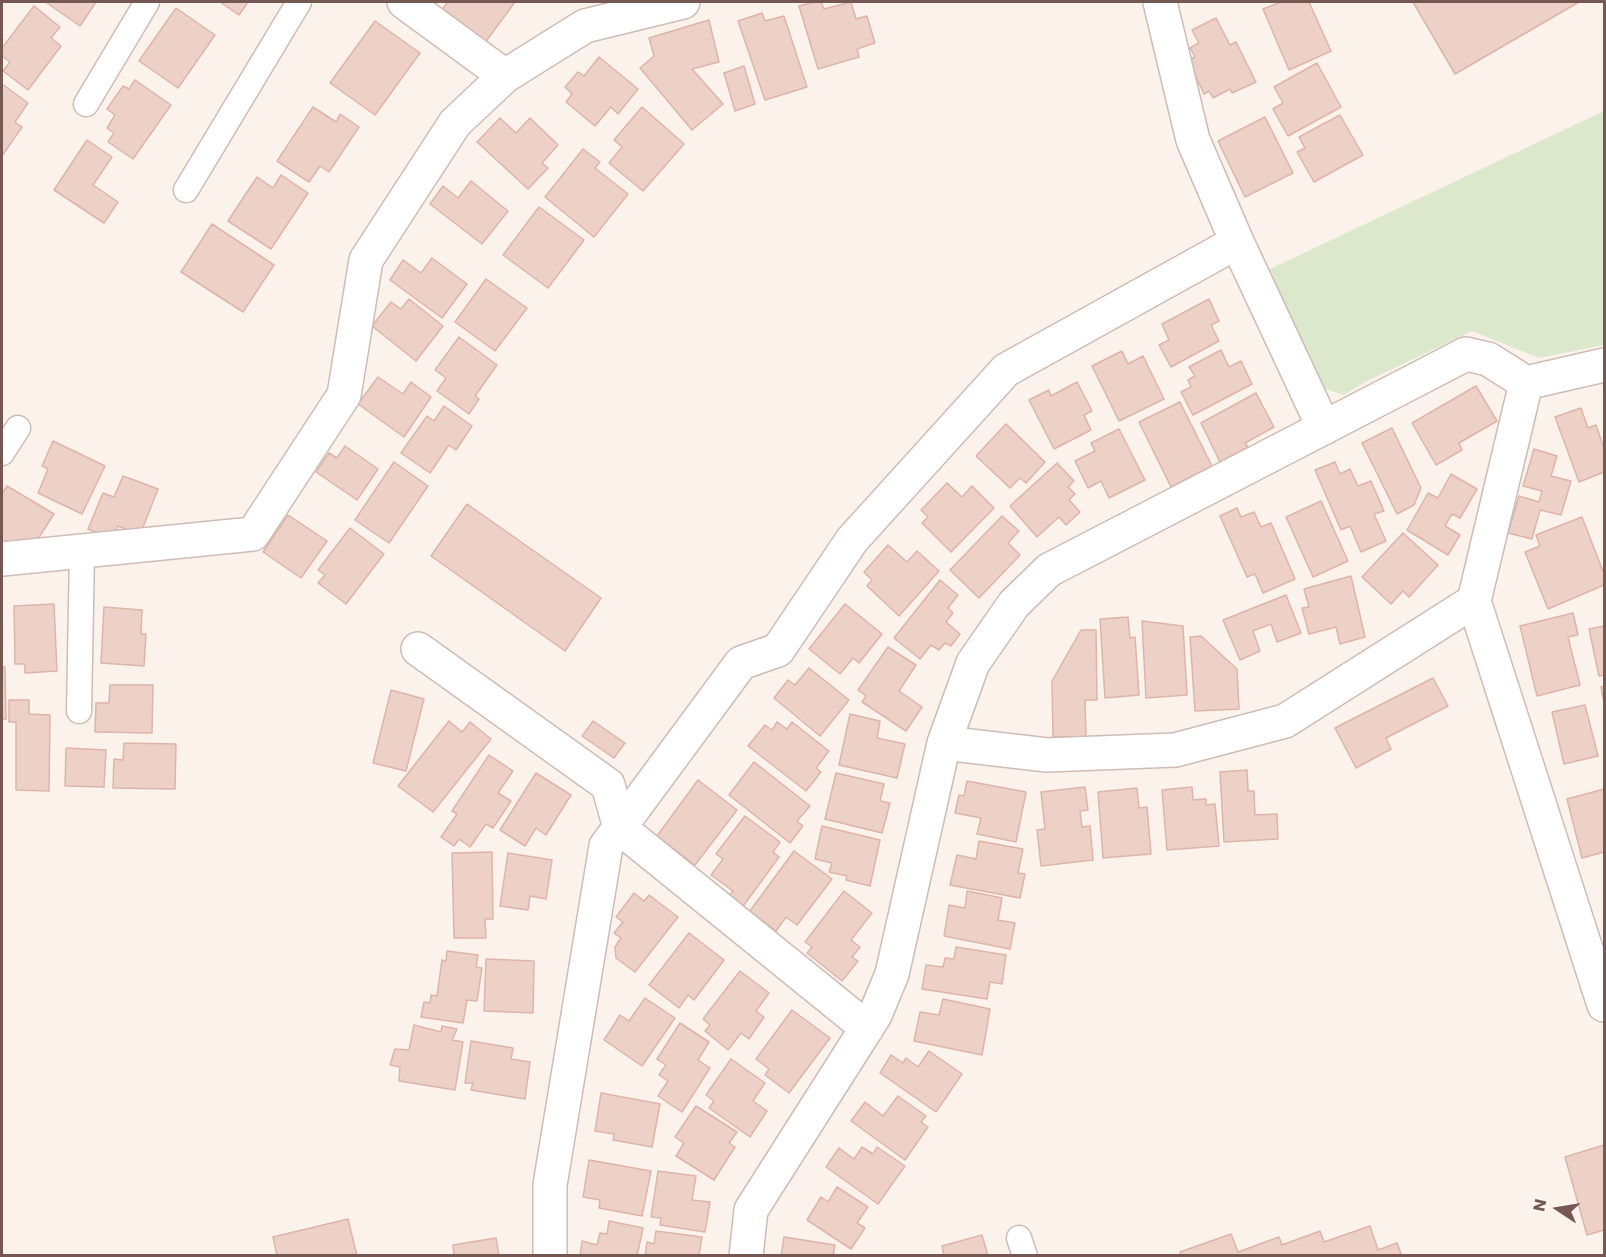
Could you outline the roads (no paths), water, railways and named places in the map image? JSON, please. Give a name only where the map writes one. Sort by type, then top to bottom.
[{"type":"street","points":[[404,2],[505,76]]},
{"type":"street","points":[[2,559],[254,534],[344,395],[366,260],[455,123],[505,76],[585,26],[683,2]]},
{"type":"street","points":[[1160,2],[1193,140],[1237,242],[1324,428]]},
{"type":"street","points":[[550,1256],[550,1185],[606,846],[741,663],[778,650],[852,540],[1006,370],[1237,242]]},
{"type":"street","points":[[746,1256],[751,1210],[875,1015],[892,974],[944,743],[973,663],[1014,604],[1049,570],[1466,354],[1488,359],[1526,383],[1605,365]]},
{"type":"street","points":[[1526,383],[1474,601],[1605,1005]]},
{"type":"street","points":[[944,743],[1047,755],[1175,750],[1285,721],[1474,601]]},
{"type":"street","points":[[418,649],[608,785],[620,828],[867,1028]]},
{"type":"lane","points":[[86,104],[147,2]]},
{"type":"lane","points":[[186,190],[299,2]]},
{"type":"lane","points":[[2,453],[18,428]]},
{"type":"lane","points":[[79,711],[82,552]]}]
